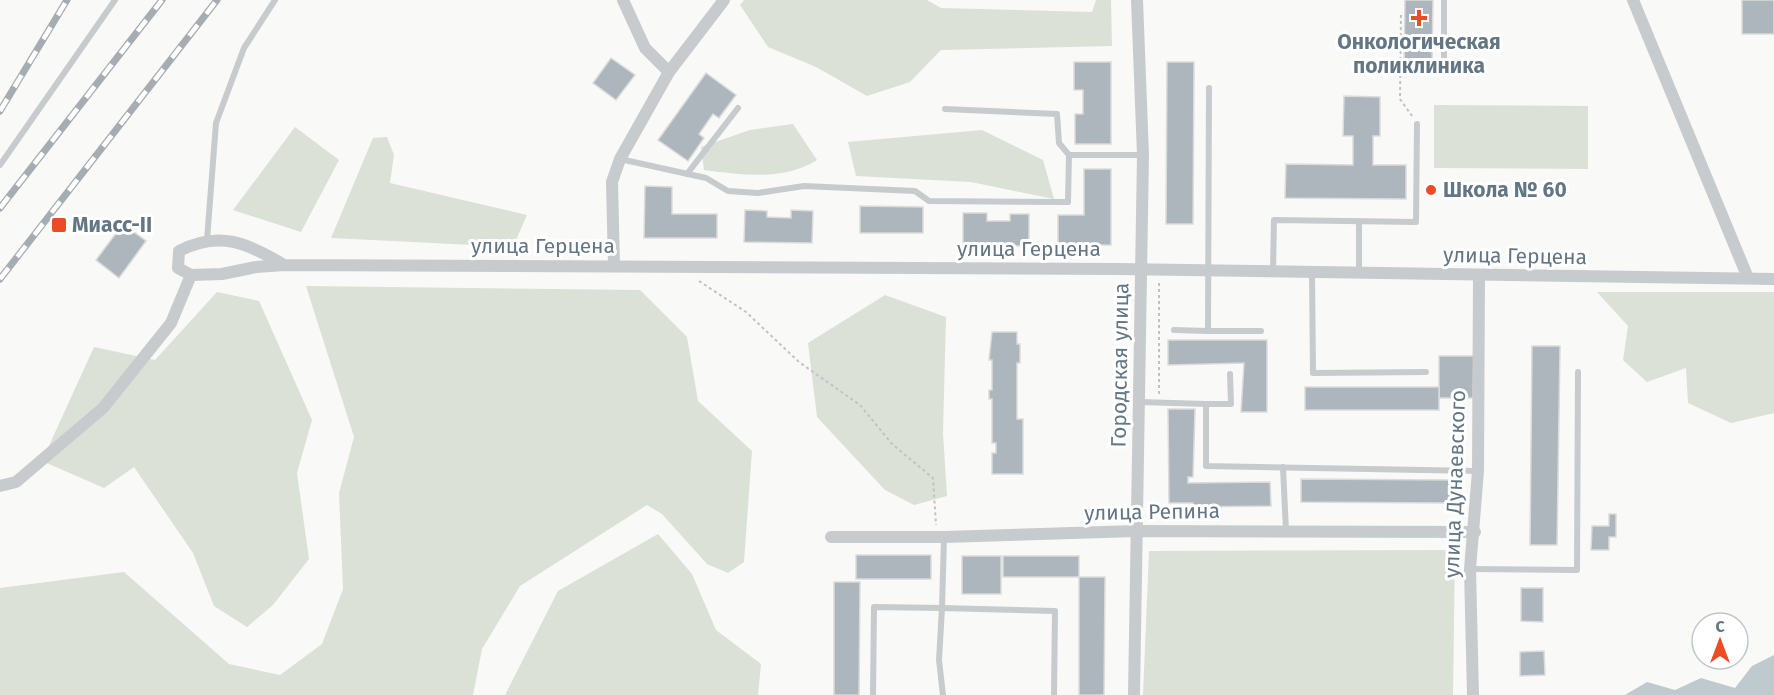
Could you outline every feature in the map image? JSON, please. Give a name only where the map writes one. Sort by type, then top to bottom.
[{"type":"street","points":[[623,0],[645,48],[669,72]]},
{"type":"street","points":[[614,266],[612,182],[620,159],[669,72],[724,0]]},
{"type":"street","name":"Городская улица","points":[[1134,695],[1143,155],[1137,0]]},
{"type":"street","points":[[1633,0],[1748,278]]},
{"type":"street","points":[[0,486],[16,482],[103,408],[171,323],[191,275],[178,268],[179,251],[199,241],[220,239],[255,248],[284,265]]},
{"type":"street","name":"улица Герцена","points":[[191,275],[222,274],[256,267],[284,265],[686,266],[1208,270],[1774,279]]},
{"type":"street","name":"улица Дунаевского","points":[[1473,695],[1470,569],[1478,471],[1479,275]]},
{"type":"street","name":"улица Репина","points":[[831,537],[944,537],[1137,531],[1474,532]]},
{"type":"lane","points":[[0,165],[115,0]]},
{"type":"lane","points":[[207,240],[216,123],[244,48],[275,0]]},
{"type":"lane","points":[[1444,0],[1444,58]]},
{"type":"lane","points":[[1208,331],[1209,88]]},
{"type":"lane","points":[[687,174],[738,108]]},
{"type":"lane","points":[[620,159],[706,178],[728,191],[758,193],[804,186],[915,191],[929,201],[1068,202],[1069,155],[1059,143],[1057,114],[945,109]]},
{"type":"lane","points":[[1274,272],[1274,220],[1416,222],[1417,124]]},
{"type":"lane","points":[[1069,155],[1143,155]]},
{"type":"lane","points":[[1359,220],[1359,273]]},
{"type":"lane","points":[[1312,272],[1313,373],[1426,372]]},
{"type":"lane","points":[[1174,330],[1261,331]]},
{"type":"lane","points":[[1470,569],[1577,570],[1578,372]]},
{"type":"lane","points":[[1140,402],[1231,404],[1230,374]]},
{"type":"lane","points":[[1206,404],[1206,466],[1478,471]]},
{"type":"lane","points":[[1283,467],[1286,531]]},
{"type":"lane","points":[[943,695],[939,660],[944,537]]},
{"type":"lane","points":[[873,695],[874,607],[1055,611],[1054,695]]},
{"type":"path","points":[[1401,15],[1400,99],[1417,124]]},
{"type":"path","points":[[686,266],[702,284],[746,312],[799,362],[860,405],[892,444],[933,478],[935,524],[944,537]]},
{"type":"path","points":[[1159,271],[1159,403]]},
{"type":"shaded area","points":[[744,0],[927,0],[941,8],[1092,12],[1096,0],[1111,0],[1112,46],[941,50],[910,82],[867,96],[816,67],[768,47],[740,5]]},
{"type":"shaded area","points":[[1434,105],[1588,106],[1588,169],[1434,168]]},
{"type":"shaded area","points":[[793,124],[817,160],[804,167],[777,174],[748,175],[704,170],[701,147],[750,130]]},
{"type":"shaded area","points":[[295,127],[339,160],[301,232],[233,210]]},
{"type":"shaded area","points":[[982,130],[1043,160],[1054,199],[971,182],[856,176],[848,142]]},
{"type":"shaded area","points":[[387,137],[394,155],[390,183],[527,215],[513,247],[331,238],[373,138]]},
{"type":"shaded area","points":[[306,286],[640,290],[687,337],[698,401],[752,451],[744,562],[728,573],[707,564],[662,514],[647,505],[520,586],[482,649],[473,695],[0,695],[0,588],[124,572],[229,664],[280,675],[322,644],[343,589],[339,493],[354,437]]},
{"type":"shaded area","points":[[217,292],[259,301],[312,420],[297,473],[309,559],[273,605],[247,627],[214,606],[193,553],[134,467],[104,488],[42,461],[94,347],[155,360]]},
{"type":"shaded area","points":[[1597,292],[1774,292],[1774,413],[1731,423],[1688,403],[1686,368],[1647,382],[1623,360],[1628,326]]},
{"type":"shaded area","points":[[885,295],[946,317],[943,433],[947,496],[914,505],[885,490],[817,417],[808,343]]},
{"type":"shaded area","points":[[658,534],[692,574],[716,630],[761,664],[758,695],[505,695],[558,591]]},
{"type":"shaded area","points":[[1455,550],[1453,695],[1143,695],[1149,551]]},
{"type":"shaded area","points":[[1774,655],[1774,695],[1625,695],[1647,682],[1675,690],[1701,678],[1735,688],[1752,666]]},
{"type":"building","points":[[1405,0],[1433,0],[1432,63],[1404,62]]},
{"type":"building","points":[[1742,0],[1774,0],[1774,34],[1742,34]]},
{"type":"building","points":[[611,58],[635,75],[616,100],[593,83]]},
{"type":"building","points":[[1074,62],[1111,62],[1111,144],[1075,144],[1075,114],[1083,114],[1083,90],[1074,90]]},
{"type":"building","points":[[1167,62],[1194,62],[1193,224],[1166,224]]},
{"type":"building","points":[[706,73],[736,95],[719,118],[713,114],[699,134],[704,138],[688,161],[658,140]]},
{"type":"building","points":[[1344,96],[1380,97],[1380,136],[1373,136],[1373,165],[1406,165],[1406,199],[1285,198],[1286,164],[1353,165],[1353,136],[1343,136]]},
{"type":"building","points":[[1084,169],[1111,169],[1111,245],[1058,245],[1058,215],[1084,215]]},
{"type":"building","points":[[645,186],[672,187],[672,214],[717,214],[717,238],[644,238]]},
{"type":"building","points":[[860,206],[923,207],[923,233],[860,233]]},
{"type":"building","points":[[745,210],[767,211],[767,217],[791,218],[791,210],[813,211],[812,243],[744,242]]},
{"type":"building","points":[[963,213],[987,213],[987,221],[1010,221],[1010,214],[1029,214],[1029,246],[963,246]]},
{"type":"building","name":"Миасс-II","points":[[123,224],[146,241],[119,278],[96,260]]},
{"type":"building","points":[[992,332],[1017,332],[1017,344],[1020,344],[1020,363],[1017,363],[1017,419],[1023,419],[1023,474],[992,474],[992,453],[996,453],[996,443],[992,443],[992,399],[989,399],[989,390],[992,390],[992,360],[989,360]]},
{"type":"building","points":[[1168,340],[1267,340],[1267,412],[1241,412],[1244,363],[1168,365]]},
{"type":"building","points":[[1532,346],[1560,346],[1557,545],[1530,545]]},
{"type":"building","points":[[1439,356],[1474,356],[1473,398],[1439,398]]},
{"type":"building","points":[[1305,387],[1439,387],[1439,410],[1305,410]]},
{"type":"building","points":[[1168,409],[1195,409],[1193,477],[1188,477],[1188,483],[1270,482],[1271,506],[1193,507],[1193,503],[1169,503]]},
{"type":"building","points":[[1301,479],[1451,480],[1450,503],[1301,502]]},
{"type":"building","points":[[1609,514],[1616,514],[1616,537],[1609,537],[1609,550],[1591,550],[1592,526],[1609,526]]},
{"type":"building","points":[[856,555],[931,555],[931,579],[856,579]]},
{"type":"building","points":[[962,556],[1001,556],[1001,594],[962,594]]},
{"type":"building","points":[[1003,556],[1079,556],[1079,577],[1003,577]]},
{"type":"building","points":[[1079,577],[1105,577],[1104,695],[1079,695]]},
{"type":"building","points":[[834,582],[860,582],[859,695],[834,695]]},
{"type":"building","points":[[1521,588],[1543,588],[1543,622],[1521,621]]},
{"type":"building","points":[[1544,651],[1545,675],[1520,676],[1520,652]]},
{"type":"railway","points":[[0,111],[67,0]]},
{"type":"railway","points":[[0,208],[162,0]]},
{"type":"railway","points":[[0,279],[217,0]]},
{"type":"place","name":"Онкологическая поликлиника","points":[[1419,18]]},
{"type":"place","name":"Школа № 60","points":[[1431,190]]},
{"type":"place","name":"Миасс-II","points":[[59,225]]}]
